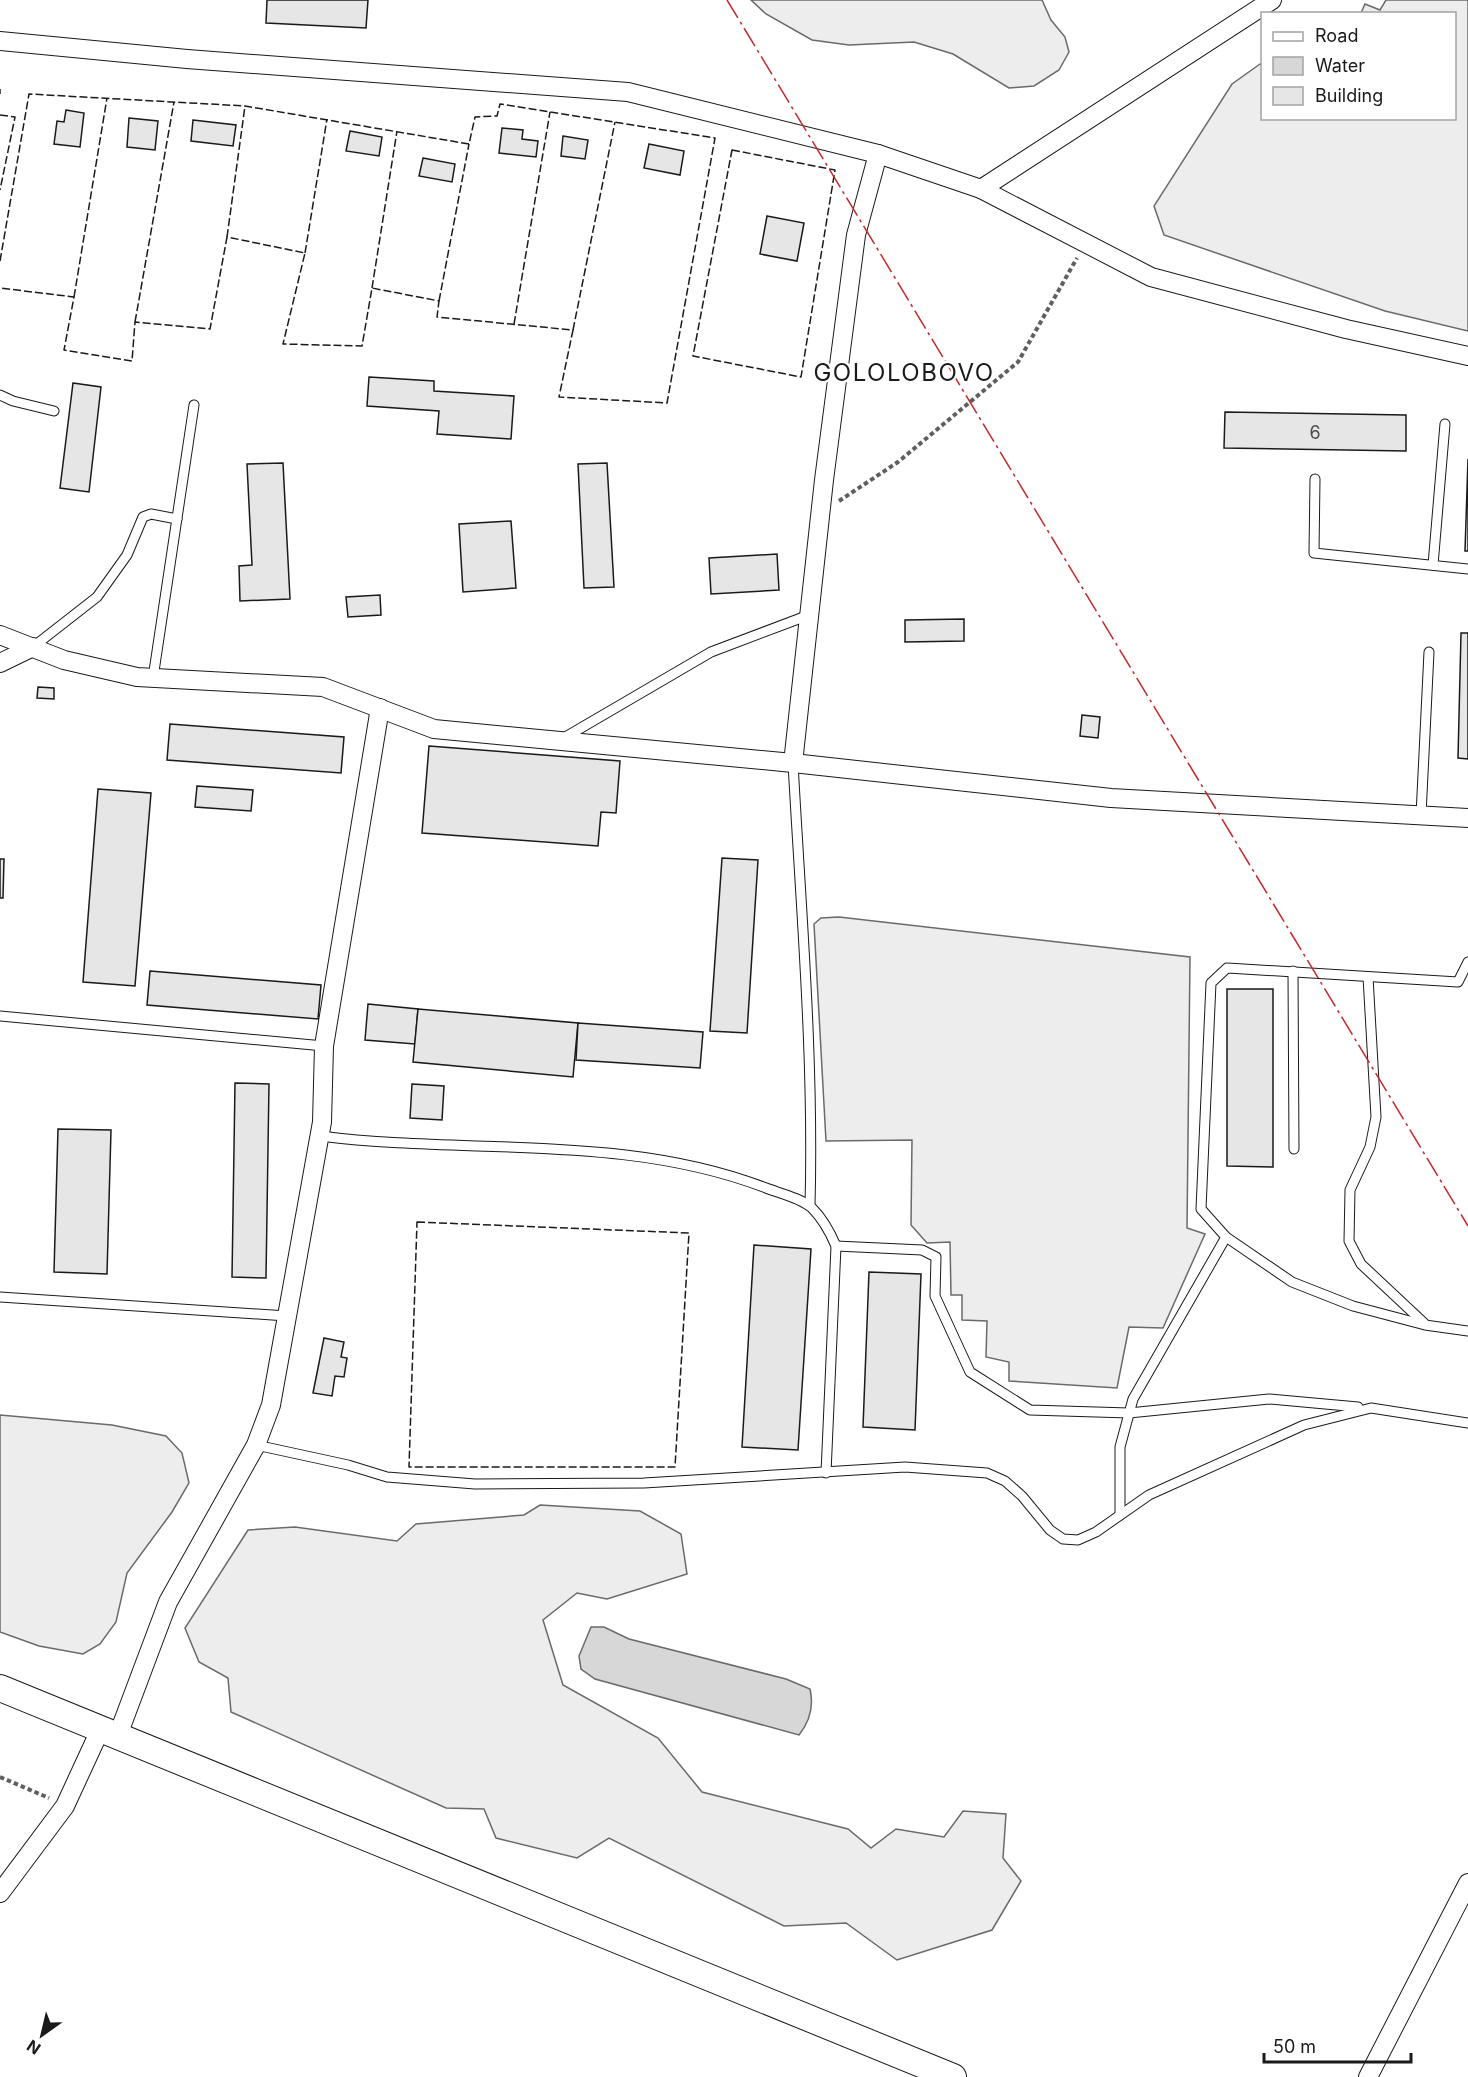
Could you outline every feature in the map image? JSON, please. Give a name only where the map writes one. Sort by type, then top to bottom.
[{"type":"main road","points":[[0,1688],[952,2077]]},
{"type":"street","points":[[981,189],[1272,0]]},
{"type":"street","points":[[0,41],[187,59],[628,92],[878,154],[981,189],[1151,277],[1346,329],[1468,356]]},
{"type":"street","points":[[793,763],[820,514],[856,235],[878,154]]},
{"type":"street","points":[[0,634],[64,660],[137,677],[323,687],[434,729],[793,763],[1111,798],[1468,818]]},
{"type":"street","points":[[0,663],[33,647]]},
{"type":"street","points":[[0,1893],[65,1806],[109,1732],[168,1602],[256,1445],[271,1405],[320,1136],[324,1046],[380,708]]},
{"type":"street","points":[[1368,2077],[1468,1883]]},
{"type":"lane","points":[[0,395],[54,411]]},
{"type":"lane","points":[[153,678],[194,405]]},
{"type":"lane","points":[[1433,565],[1444,424]]},
{"type":"lane","points":[[1316,479],[1314,553],[1468,569]]},
{"type":"lane","points":[[33,647],[97,597],[127,555],[144,517],[151,514],[177,519]]},
{"type":"lane","points":[[558,741],[711,652],[809,615]]},
{"type":"lane","points":[[1421,815],[1429,652]]},
{"type":"lane","points":[[793,763],[809,1043],[812,1145],[810,1206]]},
{"type":"lane","points":[[1468,962],[1458,982],[1227,968],[1211,983],[1201,1209],[1226,1237],[1292,1282],[1353,1306],[1425,1325],[1468,1330]]},
{"type":"lane","points":[[1293,971],[1294,1149]]},
{"type":"lane","points":[[1368,977],[1376,1117],[1370,1147],[1350,1190],[1349,1241],[1361,1264],[1425,1325]]},
{"type":"lane","points":[[0,1016],[324,1046]]},
{"type":"lane","points":[[320,1136],[371,1143],[529,1147],[625,1154],[729,1174],[810,1206],[828,1228],[836,1246],[826,1473]]},
{"type":"lane","points":[[1120,1515],[1120,1448],[1133,1399],[1226,1237]]},
{"type":"lane","points":[[836,1246],[922,1250],[936,1257],[935,1296],[970,1372],[1030,1410],[1129,1413],[1269,1399],[1371,1408],[1468,1423]]},
{"type":"lane","points":[[0,1297],[287,1316]]},
{"type":"lane","points":[[256,1445],[348,1465],[387,1477],[475,1485],[644,1483],[905,1467],[987,1473],[1005,1481],[1022,1496],[1050,1530],[1063,1539],[1078,1540],[1096,1532],[1149,1495],[1304,1425],[1371,1408]]},
{"type":"path","points":[[820,514],[898,462],[1018,362],[1084,244]]},
{"type":"path","points":[[0,1777],[65,1806]]},
{"type":"shaded area","points":[[751,0],[1042,0],[1051,20],[1065,37],[1069,52],[1059,70],[1034,86],[1009,88],[953,54],[914,42],[849,45],[812,40],[766,14]]},
{"type":"shaded area","points":[[1386,0],[1468,0],[1468,331],[1385,311],[1164,235],[1154,206],[1232,84],[1260,64],[1261,120],[1456,120],[1456,12],[1361,12],[1365,4],[1380,10]]},
{"type":"shaded area","points":[[839,917],[1190,957],[1187,1228],[1205,1234],[1163,1328],[1129,1327],[1117,1388],[1009,1381],[1009,1362],[986,1357],[987,1321],[962,1320],[962,1295],[951,1295],[950,1242],[927,1243],[911,1225],[912,1140],[826,1141],[814,924],[821,918]]},
{"type":"shaded area","points":[[0,1415],[112,1425],[166,1436],[182,1453],[189,1483],[172,1512],[127,1573],[116,1622],[100,1644],[83,1654],[39,1646],[0,1632]]},
{"type":"shaded area","points":[[540,1505],[640,1511],[681,1534],[687,1574],[607,1599],[577,1593],[543,1620],[563,1685],[658,1738],[702,1792],[848,1829],[871,1848],[896,1829],[944,1837],[963,1811],[1006,1814],[1003,1858],[1021,1881],[992,1930],[897,1960],[846,1923],[784,1926],[609,1838],[577,1858],[496,1838],[484,1809],[446,1808],[231,1712],[228,1678],[199,1662],[185,1628],[248,1530],[295,1527],[397,1541],[416,1524],[524,1515]]},
{"type":"water","points":[[591,1627],[604,1627],[629,1639],[786,1679],[810,1689],[812,1701],[806,1724],[799,1735],[595,1679],[581,1669],[579,1656]]},
{"type":"building","points":[[267,0],[368,0],[366,28],[266,23]]},
{"type":"building","points":[[66,110],[84,113],[80,147],[54,144],[57,121],[64,122]]},
{"type":"building","points":[[129,118],[158,121],[155,150],[127,147]]},
{"type":"building","points":[[193,120],[236,125],[233,146],[191,141]]},
{"type":"building","points":[[502,128],[523,130],[522,139],[538,141],[536,157],[499,153]]},
{"type":"building","points":[[350,131],[382,137],[379,156],[346,151]]},
{"type":"building","points":[[563,136],[588,140],[585,159],[561,156]]},
{"type":"building","points":[[649,144],[684,151],[680,175],[644,168]]},
{"type":"building","points":[[423,158],[455,164],[452,182],[419,176]]},
{"type":"building","points":[[767,216],[804,223],[797,261],[760,254]]},
{"type":"building","points":[[369,377],[434,381],[434,391],[514,396],[511,439],[437,434],[439,411],[367,406]]},
{"type":"building","points":[[73,383],[101,387],[89,492],[60,488]]},
{"type":"building","points":[[1225,412],[1406,415],[1406,451],[1224,448]]},
{"type":"building","points":[[1468,459],[1468,551],[1465,551]]},
{"type":"building","points":[[283,463],[290,599],[240,601],[239,566],[252,565],[247,464]]},
{"type":"building","points":[[607,463],[614,587],[584,588],[578,464]]},
{"type":"building","points":[[511,521],[516,588],[463,592],[459,524]]},
{"type":"building","points":[[777,554],[779,590],[711,594],[709,558]]},
{"type":"building","points":[[380,595],[381,615],[348,617],[346,597]]},
{"type":"building","points":[[964,619],[964,641],[905,642],[905,620]]},
{"type":"building","points":[[1461,633],[1468,633],[1468,759],[1458,758]]},
{"type":"building","points":[[38,687],[54,688],[54,699],[37,698]]},
{"type":"building","points":[[1082,715],[1100,717],[1098,738],[1080,736]]},
{"type":"building","points":[[170,724],[344,737],[341,773],[167,760]]},
{"type":"building","points":[[429,746],[620,761],[616,813],[601,812],[598,846],[422,833]]},
{"type":"building","points":[[197,786],[253,790],[251,811],[195,807]]},
{"type":"building","points":[[98,789],[151,793],[135,986],[83,982]]},
{"type":"building","points":[[722,858],[758,860],[747,1033],[710,1031]]},
{"type":"building","points":[[0,859],[4,859],[3,898],[0,898]]},
{"type":"building","points":[[150,971],[321,985],[318,1019],[147,1005]]},
{"type":"building","points":[[1227,989],[1273,989],[1273,1167],[1227,1166]]},
{"type":"building","points":[[368,1004],[418,1009],[415,1044],[365,1040]]},
{"type":"building","points":[[418,1009],[578,1023],[573,1077],[413,1062]]},
{"type":"building","points":[[578,1023],[703,1032],[700,1068],[576,1060]]},
{"type":"building","points":[[235,1083],[269,1084],[266,1278],[232,1277]]},
{"type":"building","points":[[412,1084],[444,1086],[442,1120],[410,1118]]},
{"type":"building","points":[[58,1129],[111,1130],[107,1274],[54,1272]]},
{"type":"building","points":[[754,1245],[811,1249],[798,1450],[742,1447]]},
{"type":"building","points":[[869,1272],[921,1274],[915,1430],[863,1427]]},
{"type":"building","points":[[324,1338],[344,1342],[341,1357],[347,1358],[344,1377],[335,1376],[332,1396],[313,1393]]},
{"type":"fence","points":[[0,89],[0,94]]},
{"type":"fence","points":[[0,261],[29,94],[245,106],[469,144],[475,117],[497,116],[500,104],[715,138],[667,403],[559,397],[573,330],[437,317],[439,301],[372,288],[362,346],[283,344],[305,253],[227,237],[210,329],[135,322],[132,361],[64,350],[74,297],[0,288]]},
{"type":"fence","points":[[74,297],[107,98]]},
{"type":"fence","points":[[135,322],[174,102]]},
{"type":"fence","points":[[227,237],[245,106]]},
{"type":"fence","points":[[514,324],[550,112]]},
{"type":"fence","points":[[0,115],[15,117],[0,190]]},
{"type":"fence","points":[[305,253],[327,119]]},
{"type":"fence","points":[[573,330],[615,122]]},
{"type":"fence","points":[[372,288],[397,131]]},
{"type":"fence","points":[[439,301],[469,144]]},
{"type":"fence","points":[[732,150],[835,170],[801,377],[693,356],[732,150]]},
{"type":"fence","points":[[417,1222],[689,1233],[675,1467],[409,1467],[417,1222]]},
{"type":"power","points":[[727,0],[1468,1226]]},
{"type":"district","name":"GOLOLOBOVO","points":[[904,372]]}]
